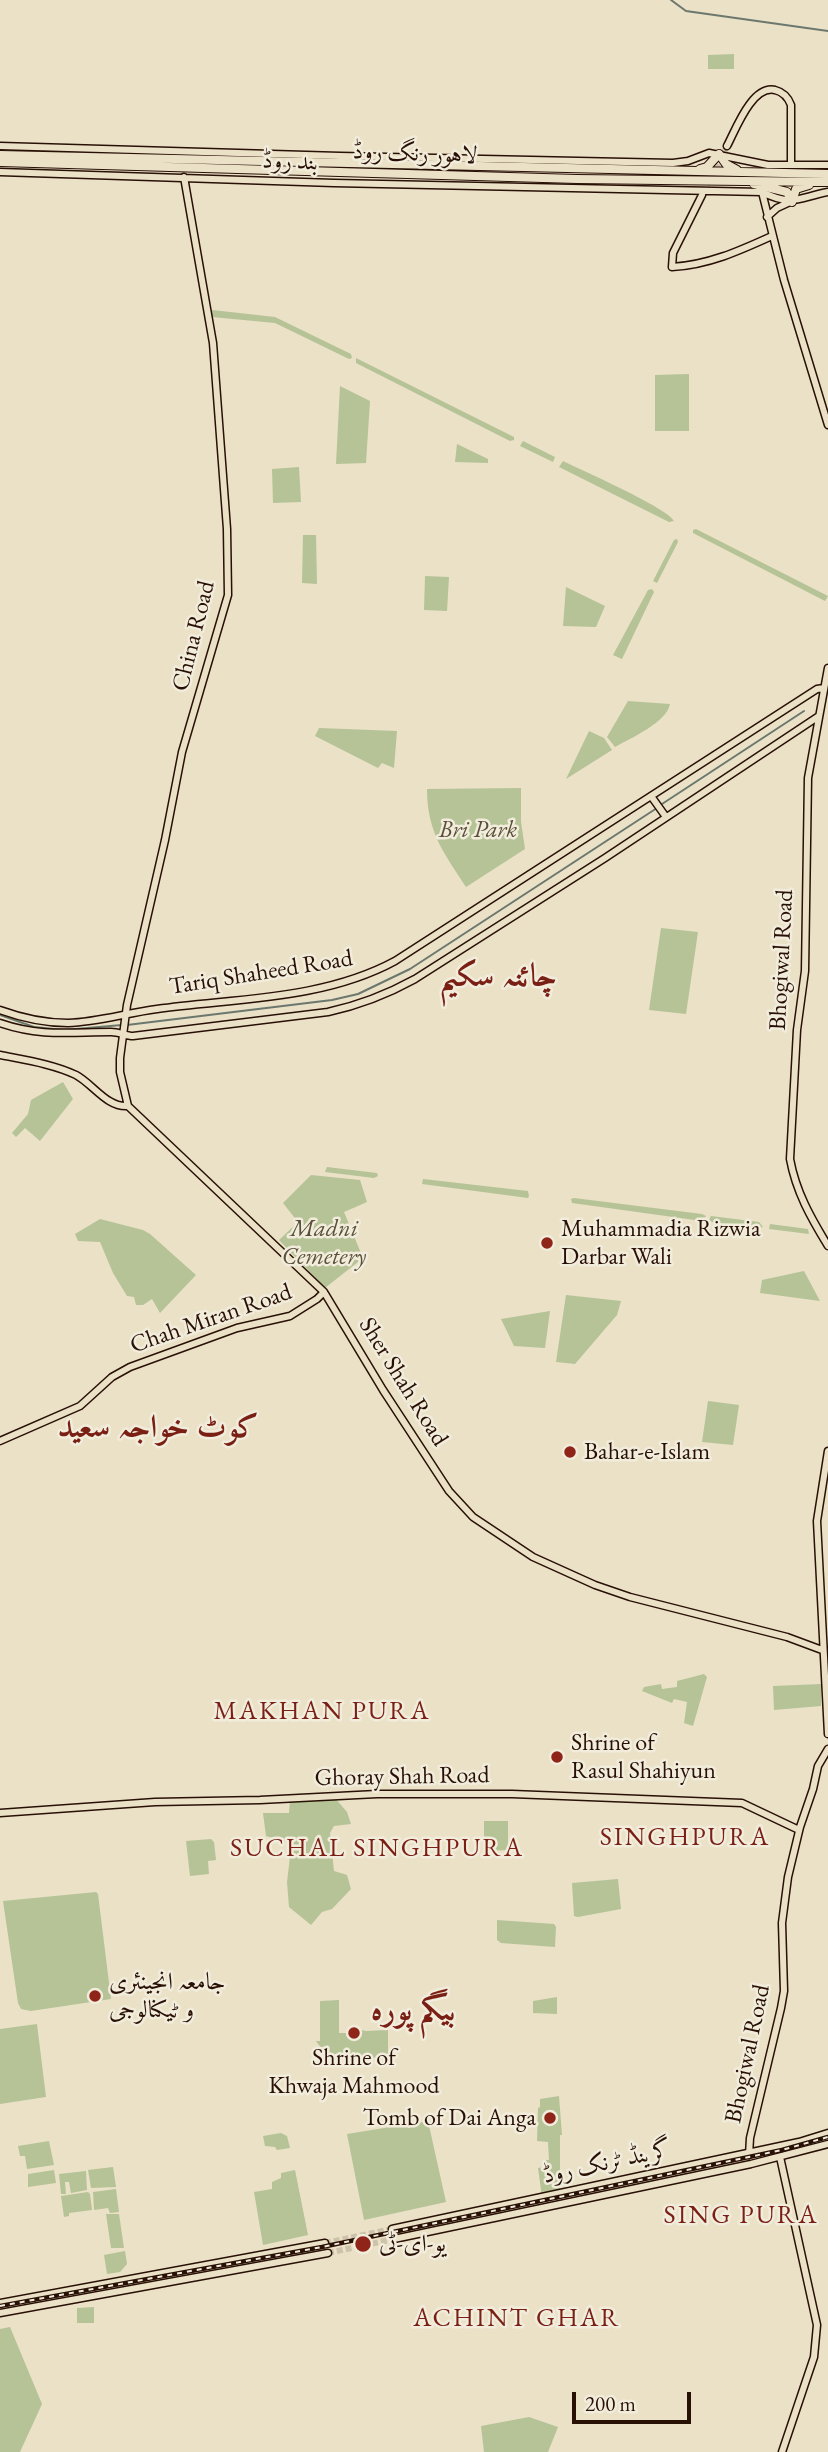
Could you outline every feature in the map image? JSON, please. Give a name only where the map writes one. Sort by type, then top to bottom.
[{"type":"highway","points":[[680,171],[707,167],[719,154],[731,168],[769,173]]},
{"type":"highway","name":"لاہور رنگ روڈ","points":[[0,155],[769,173],[827,179]]},
{"type":"highway","name":"لاہور رنگ روڈ","points":[[0,162],[577,178],[827,179]]},
{"type":"highway","points":[[792,202],[796,189],[827,179]]},
{"type":"highway","points":[[740,180],[787,192],[792,202]]},
{"type":"main road","points":[[727,146],[754,98],[764,91],[777,91],[783,94],[791,105],[791,165]]},
{"type":"main road","name":"بند روڈ","points":[[0,146],[673,163],[709,153],[768,165],[828,165]]},
{"type":"main road","name":"بند روڈ","points":[[0,172],[348,183],[762,191],[792,202]]},
{"type":"main road","name":"China Road","points":[[123,1031],[182,752],[225,612],[228,594],[227,529],[213,343],[184,177]]},
{"type":"main road","points":[[762,191],[772,236],[828,425]]},
{"type":"main road","points":[[767,217],[777,208],[828,192]]},
{"type":"main road","points":[[702,195],[673,253],[672,267],[729,256],[772,236]]},
{"type":"main road","name":"Bhogiwal Road","points":[[828,668],[808,778],[805,971],[797,1030],[790,1159],[801,1198],[828,1246]]},
{"type":"main road","name":"Tariq Shaheed Road","points":[[0,1010],[26,1019],[65,1023],[95,1021],[125,1017],[158,1008],[280,994],[362,977],[395,961],[817,689],[824,688]]},
{"type":"main road","name":"Tariq Shaheed Road","points":[[0,1023],[41,1033],[123,1031],[133,1036],[328,1012],[355,1007],[383,997],[461,950],[664,815],[820,716]]},
{"type":"main road","points":[[651,796],[664,815]]},
{"type":"main road","points":[[123,1031],[120,1072],[128,1106]]},
{"type":"main road","name":"Sher Shah Road","points":[[0,1055],[75,1075],[106,1098],[122,1107],[128,1106],[324,1292],[383,1390],[449,1491],[473,1517],[495,1534],[533,1557],[595,1585],[630,1597],[788,1637],[822,1650]]},
{"type":"main road","name":"Chah Miran Road","points":[[0,1441],[80,1406],[112,1377],[130,1367],[237,1328],[290,1316],[324,1292]]},
{"type":"main road","points":[[828,1451],[817,1521],[828,1734]]},
{"type":"main road","name":"Bhogiwal Road","points":[[751,2164],[750,2138],[782,2008],[782,1916],[799,1830],[818,1766],[828,1749]]},
{"type":"main road","name":"Ghoray Shah Road","points":[[0,1814],[155,1802],[377,1794],[522,1794],[742,1803],[799,1830]]},
{"type":"main road","name":"گرینڈ ٹرنک روڈ","points":[[392,2229],[749,2153],[828,2133]]},
{"type":"main road","name":"گرینڈ ٹرنک روڈ","points":[[394,2239],[751,2164],[828,2144]]},
{"type":"main road","points":[[780,2157],[817,2325],[814,2357],[782,2452]]},
{"type":"main road","points":[[0,2303],[326,2243]]},
{"type":"main road","points":[[0,2313],[328,2253]]},
{"type":"main road","points":[[237,2260],[238,2270]]},
{"type":"green space","points":[[734,54],[734,69],[708,69],[708,55]]},
{"type":"green space","points":[[212,310],[275,317],[351,354],[352,358],[349,359],[275,323],[212,317]]},
{"type":"green space","points":[[356,358],[514,437],[514,440],[510,441],[356,363]]},
{"type":"green space","points":[[689,374],[689,431],[655,431],[655,375]]},
{"type":"green space","points":[[340,386],[370,401],[366,463],[336,464]]},
{"type":"green space","points":[[523,441],[555,457],[553,462],[520,446]]},
{"type":"green space","points":[[457,444],[488,459],[488,463],[455,462]]},
{"type":"green space","points":[[563,461],[657,507],[674,521],[669,522],[559,467]]},
{"type":"green space","points":[[299,467],[301,502],[273,503],[272,469]]},
{"type":"green space","points":[[696,529],[828,596],[825,601],[693,533]]},
{"type":"green space","points":[[303,535],[316,535],[317,584],[302,583]]},
{"type":"green space","points":[[677,539],[678,542],[657,583],[653,581],[674,540]]},
{"type":"green space","points":[[425,576],[449,577],[447,611],[424,610]]},
{"type":"green space","points":[[566,587],[605,606],[596,627],[563,626]]},
{"type":"green space","points":[[652,589],[654,592],[622,659],[613,655],[648,590]]},
{"type":"green space","points":[[628,701],[670,704],[655,723],[615,747],[607,737]]},
{"type":"green space","points":[[319,728],[397,731],[394,768],[382,763],[378,768],[315,736]]},
{"type":"green space","points":[[589,731],[604,738],[612,750],[566,779]]},
{"type":"green space","name":"Bri Park","points":[[521,788],[521,822],[525,849],[466,887],[438,841],[430,818],[427,789]]},
{"type":"green space","points":[[661,928],[698,932],[686,1014],[649,1010]]},
{"type":"green space","points":[[63,1082],[73,1099],[40,1141],[25,1128],[16,1137],[12,1133],[28,1114],[31,1100]]},
{"type":"green space","points":[[327,1167],[377,1173],[378,1176],[374,1178],[325,1172]]},
{"type":"green space","name":"Madni Cemetery","points":[[311,1175],[360,1180],[367,1202],[344,1212],[363,1258],[325,1288],[279,1240],[298,1222],[283,1203]]},
{"type":"green space","points":[[423,1179],[528,1191],[529,1196],[422,1184]]},
{"type":"green space","points":[[571,1199],[706,1216],[702,1221],[572,1203]]},
{"type":"green space","points":[[711,1216],[759,1222],[763,1227],[712,1222],[709,1220]]},
{"type":"green space","points":[[100,1219],[150,1234],[196,1275],[160,1313],[152,1299],[143,1305],[136,1305],[134,1297],[127,1296],[113,1273],[100,1242],[78,1241],[75,1234]]},
{"type":"green space","points":[[770,1224],[808,1229],[809,1234],[769,1229]]},
{"type":"green space","points":[[804,1271],[820,1301],[760,1293],[762,1280]]},
{"type":"green space","points":[[566,1295],[621,1301],[617,1315],[575,1364],[556,1362]]},
{"type":"green space","points":[[550,1311],[545,1348],[514,1346],[501,1319]]},
{"type":"green space","points":[[708,1401],[739,1405],[733,1445],[702,1442]]},
{"type":"green space","points":[[704,1674],[707,1677],[693,1726],[684,1723],[687,1702],[674,1699],[672,1703],[642,1691],[644,1687],[661,1684],[662,1689],[677,1687],[677,1681]]},
{"type":"green space","points":[[821,1684],[821,1706],[774,1710],[773,1686]]},
{"type":"green space","points":[[335,1798],[347,1812],[351,1824],[334,1826],[330,1833],[334,1871],[347,1875],[351,1889],[332,1909],[322,1912],[311,1925],[289,1907],[287,1882],[291,1848],[287,1842],[266,1836],[263,1813],[289,1813],[290,1799]]},
{"type":"green space","points":[[484,1821],[508,1821],[508,1850],[484,1851]]},
{"type":"green space","points":[[211,1839],[214,1842],[216,1860],[208,1861],[209,1874],[190,1876],[186,1841]]},
{"type":"green space","points":[[618,1879],[621,1909],[574,1916],[572,1883]]},
{"type":"green space","points":[[96,1892],[111,1999],[31,2011],[21,2009],[3,1901]]},
{"type":"green space","points":[[497,1920],[554,1924],[555,1947],[501,1943],[497,1940]]},
{"type":"green space","points":[[557,1997],[557,2014],[533,2013],[533,2001]]},
{"type":"green space","name":"Shrine of Khwaja Mahmood","points":[[339,2000],[339,2033],[355,2033],[356,2029],[388,2030],[388,2056],[339,2058],[323,2049],[316,2041],[320,2041],[320,2001]]},
{"type":"green space","points":[[37,2024],[46,2097],[0,2104],[0,2029]]},
{"type":"green space","points":[[559,2096],[562,2135],[560,2193],[542,2197],[538,2168],[543,2167],[543,2160],[549,2160],[548,2142],[537,2141],[538,2108],[540,2099]]},
{"type":"green space","points":[[428,2121],[446,2202],[364,2220],[347,2134]]},
{"type":"green space","points":[[281,2133],[287,2136],[290,2148],[277,2150],[275,2147],[265,2146],[263,2136]]},
{"type":"green space","points":[[49,2141],[54,2165],[27,2169],[25,2156],[20,2156],[18,2146]]},
{"type":"green space","points":[[113,2167],[116,2187],[91,2188],[88,2170]]},
{"type":"green space","points":[[54,2170],[56,2183],[28,2187],[28,2174]]},
{"type":"green space","points":[[295,2170],[308,2235],[263,2245],[254,2192],[272,2189],[272,2182],[281,2178],[281,2173]]},
{"type":"green space","points":[[86,2171],[87,2190],[71,2193],[69,2182],[65,2182],[66,2194],[61,2194],[59,2174]]},
{"type":"green space","points":[[116,2189],[119,2212],[110,2213],[108,2208],[94,2210],[93,2192]]},
{"type":"green space","points":[[88,2192],[92,2210],[69,2213],[69,2216],[64,2217],[61,2196]]},
{"type":"green space","points":[[106,2214],[119,2214],[124,2248],[111,2248]]},
{"type":"green space","points":[[125,2251],[127,2264],[120,2272],[107,2274],[104,2255]]},
{"type":"green space","points":[[94,2307],[94,2323],[77,2323],[77,2308]]},
{"type":"green space","points":[[10,2327],[42,2404],[20,2452],[0,2452],[0,2329]]},
{"type":"green space","points":[[529,2417],[558,2427],[548,2452],[484,2452],[481,2426]]},
{"type":"waterway","points":[[671,0],[686,11],[828,31]]},
{"type":"waterway","points":[[662,804],[804,711]]},
{"type":"waterway","points":[[127,1025],[332,1000],[358,994],[410,969],[657,808]]},
{"type":"waterway","points":[[0,1015],[34,1027],[64,1030],[122,1025]]},
{"type":"tunnel","points":[[703,193],[727,146]]},
{"type":"tunnel","points":[[325,2243],[392,2229]]},
{"type":"tunnel","points":[[328,2253],[394,2239]]},
{"type":"railway","points":[[0,2306],[322,2247],[782,2150],[828,2137]]},
{"type":"place","name":"Muhammadia Rizwia Darbar Wali","points":[[547,1243]]},
{"type":"place","name":"Bahar-e-Islam","points":[[570,1452]]},
{"type":"place","name":"Shrine of Rasul Shahiyun","points":[[557,1757]]},
{"type":"place","name":"جامعہ انجینئری و ٹیکنالوجی","points":[[95,1996]]},
{"type":"place","name":"Shrine of Khwaja Mahmood","points":[[354,2033]]},
{"type":"place","name":"Tomb of Dai Anga","points":[[550,2118]]},
{"type":"place","name":"یو-ای-ٹی","points":[[363,2244]]},
{"type":"district","name":"چائنہ سکیم","points":[[498,977]]},
{"type":"district","name":"کوٹ خواجہ سعید","points":[[158,1428]]},
{"type":"district","name":"MAKHAN PURA","points":[[322,1712]]},
{"type":"district","name":"SINGHPURA","points":[[685,1838]]},
{"type":"district","name":"SUCHAL SINGHPURA","points":[[377,1849]]},
{"type":"district","name":"بیگم پورہ","points":[[413,2011]]},
{"type":"district","name":"SING PURA","points":[[741,2216]]},
{"type":"district","name":"ACHINT GHAR","points":[[517,2319]]}]
